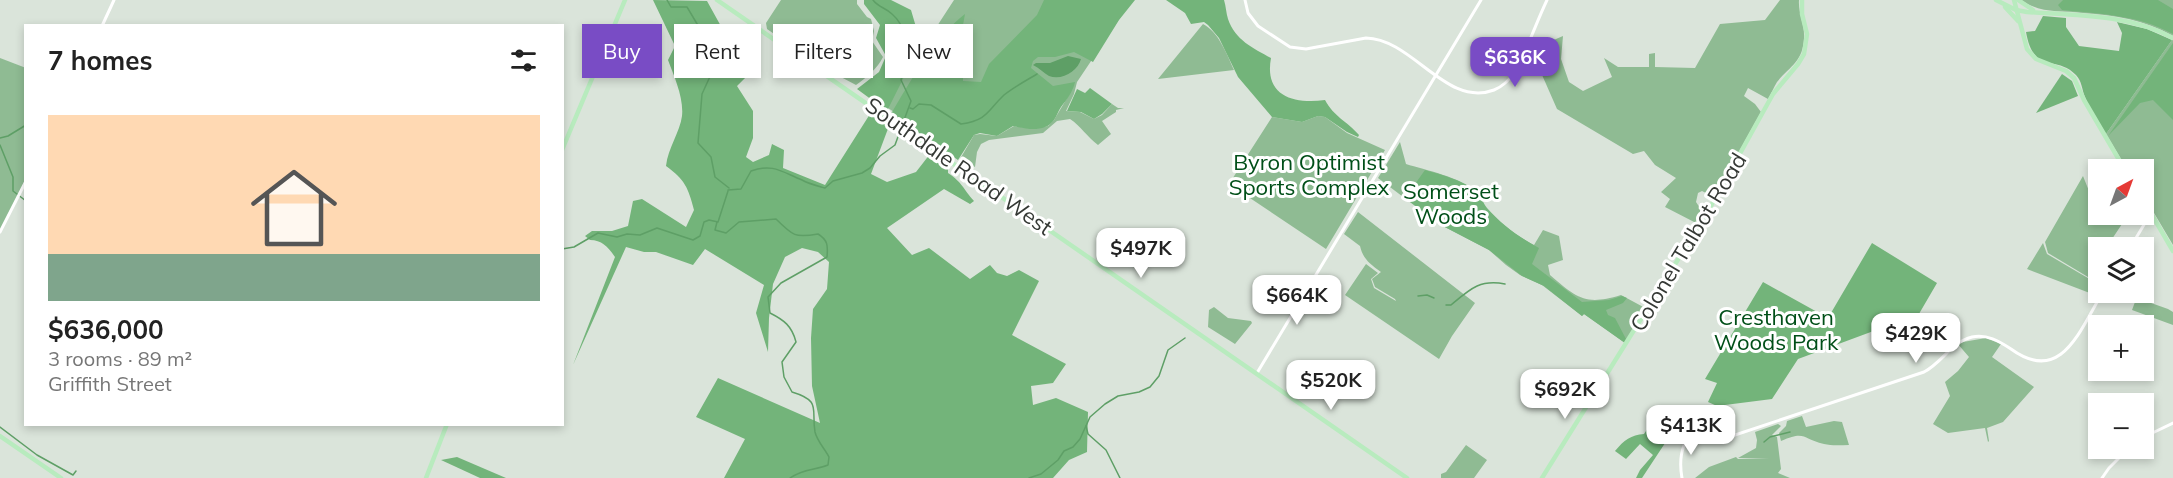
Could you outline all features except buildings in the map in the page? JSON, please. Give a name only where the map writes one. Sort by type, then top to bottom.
[{"type":"main road","points":[[564,145],[625,0]]},
{"type":"main road","name":"Southdale Road West","points":[[717,0],[1407,478]]},
{"type":"main road","name":"Colonel Talbot Road","points":[[1542,478],[1707,213],[1773,94],[1804,54],[1807,34],[1802,14],[1802,0]]},
{"type":"main road","points":[[1996,0],[2008,4],[2015,0]]},
{"type":"main road","points":[[1996,0],[2016,10],[2027,12],[2126,21],[2173,38]]},
{"type":"main road","points":[[1996,0],[2014,15],[2019,23]]},
{"type":"main road","points":[[2015,0],[2023,39],[2030,53],[2044,64],[2061,69],[2074,78],[2084,100],[2119,159]]},
{"type":"main road","points":[[2015,0],[2030,9],[2044,13]]},
{"type":"main road","points":[[2019,23],[2027,12]]},
{"type":"main road","points":[[2154,218],[2173,250]]},
{"type":"main road","points":[[426,478],[446,426]]},
{"type":"main road","points":[[0,436],[61,478]]},
{"type":"street","points":[[103,24],[114,0]]},
{"type":"street","points":[[1245,0],[1248,13],[1258,26],[1290,47],[1306,48],[1375,38],[1392,45],[1465,92],[1487,92],[1497,89],[1514,74],[1547,0]]},
{"type":"street","points":[[1257,373],[1481,0]]},
{"type":"street","points":[[0,232],[24,185]]},
{"type":"street","points":[[1682,478],[1680,466],[1682,448],[1690,433],[1707,441],[1720,440],[1923,373],[1937,365],[1957,343],[1975,337],[1994,339],[2030,360],[2043,362],[2054,360],[2070,347],[2096,303]]},
{"type":"street","points":[[2154,432],[2173,423]]},
{"type":"street","points":[[2102,478],[2118,459]]},
{"type":"green space","points":[[653,0],[707,1],[720,24],[674,24],[674,44]]},
{"type":"green space","points":[[781,0],[857,0],[857,4],[871,19],[872,24],[773,24],[773,33],[767,29],[766,23]]},
{"type":"green space","points":[[864,0],[891,0],[911,10],[915,24],[885,24],[885,54],[876,38],[880,25],[864,4]]},
{"type":"green space","points":[[954,0],[1132,0],[1077,82],[1066,111],[1080,112],[1094,119],[1102,115],[1112,104],[1118,108],[1124,108],[1116,110],[1102,121],[1111,134],[1098,145],[1070,119],[1057,121],[1043,133],[989,140],[981,144],[977,152],[975,167],[960,159],[974,135],[997,136],[1014,126],[1033,129],[1048,126],[1073,88],[1011,124],[973,133],[958,155],[885,106],[903,78],[973,78],[973,24],[938,24]]},
{"type":"green space","points":[[1044,0],[1135,0],[1119,20],[1093,62],[1074,52],[1055,57],[1038,57],[1033,61],[1031,68],[1053,86],[1075,82],[1055,118],[1046,127],[1035,129],[1013,126],[997,136],[980,133],[974,135],[958,160],[891,114],[913,78],[963,78],[963,81],[981,82],[989,64],[1037,15]]},
{"type":"green space","points":[[1166,0],[1224,0],[1228,19],[1235,33],[1245,43],[1271,58],[1270,71],[1277,89],[1283,95],[1292,98],[1325,100],[1332,111],[1359,135],[1358,137],[1325,117],[1318,116],[1302,122],[1272,117],[1238,77],[1219,38],[1208,25],[1204,22],[1191,24],[1185,13]]},
{"type":"green space","points":[[1780,0],[1799,0],[1804,33],[1801,53],[1777,82],[1768,99],[1748,88],[1744,96],[1761,112],[1714,197],[1702,191],[1698,193],[1696,202],[1704,214],[1698,224],[1665,207],[1670,199],[1661,192],[1676,178],[1655,165],[1644,151],[1633,154],[1557,109],[1539,68],[1549,42],[1563,36],[1561,59],[1569,82],[1583,91],[1612,77],[1604,58],[1618,67],[1649,67],[1649,54],[1655,53],[1655,67],[1695,68],[1720,24],[1765,20]]},
{"type":"green space","points":[[2021,0],[2173,0],[2173,36],[2130,19],[2051,11],[2036,8]]},
{"type":"green space","points":[[2063,0],[2158,0],[2173,9],[2173,34],[2133,19],[2062,10],[2058,5]]},
{"type":"green space","points":[[965,14],[963,24],[954,24],[955,23]]},
{"type":"green space","points":[[2043,16],[2066,18],[2066,27],[2079,46],[2119,51],[2122,33],[2117,22],[2147,29],[2172,40],[2106,134],[2089,107],[2078,77],[2068,69],[2046,62],[2034,54],[2026,32],[2035,31]]},
{"type":"green space","points":[[1203,24],[1214,32],[1234,70],[1158,79]]},
{"type":"green space","points":[[2173,40],[2173,245],[2154,213],[2154,159],[2121,159],[2106,134]]},
{"type":"green space","points":[[873,42],[883,57],[873,70]]},
{"type":"green space","points":[[2173,43],[2173,120],[2153,100],[2140,103],[2108,136]]},
{"type":"green space","points":[[674,48],[674,76],[668,60]]},
{"type":"green space","points":[[0,58],[24,67],[24,184],[0,233]]},
{"type":"green space","points":[[885,58],[885,78],[904,78],[887,111],[857,89],[879,72]]},
{"type":"green space","points":[[2062,74],[2072,81],[2078,96],[2036,113]]},
{"type":"green space","points":[[675,78],[745,78],[737,86],[753,111],[753,138],[746,157],[753,162],[769,155],[772,144],[784,150],[783,168],[825,185],[870,114],[889,126],[871,174],[887,182],[916,172],[930,154],[948,167],[948,173],[960,183],[974,201],[970,204],[944,189],[887,228],[912,255],[929,248],[970,279],[990,265],[997,273],[1007,276],[1019,270],[1039,281],[1012,335],[1066,364],[1053,383],[1031,386],[1033,405],[1056,398],[1088,412],[1087,452],[1069,460],[1053,478],[724,478],[745,439],[696,417],[718,378],[820,423],[812,386],[811,338],[813,309],[827,289],[829,262],[818,252],[802,248],[785,257],[773,284],[768,352],[756,313],[764,285],[705,249],[693,265],[656,252],[644,252],[626,247],[573,365],[615,257],[604,245],[585,236],[592,231],[612,231],[628,226],[633,201],[642,199],[686,227],[694,210],[685,185],[666,166],[682,116],[682,102]]},
{"type":"green space","points":[[843,78],[864,78],[856,85]]},
{"type":"green space","points":[[1090,88],[1112,104],[1094,119],[1081,112],[1067,111],[1077,89],[1085,93]]},
{"type":"green space","name":"Byron Optimist Sports Complex","points":[[1318,116],[1325,117],[1347,133],[1385,150],[1326,249],[1229,184],[1272,117],[1302,122]]},
{"type":"green space","name":"Somerset Woods","points":[[1400,142],[1406,164],[1442,175],[1469,187],[1477,193],[1496,218],[1527,241],[1534,245],[1543,230],[1559,236],[1563,260],[1548,265],[1550,275],[1567,289],[1590,300],[1621,295],[1647,309],[1625,343],[1584,314],[1582,316],[1542,285],[1520,275],[1489,250],[1439,224],[1378,178]]},
{"type":"green space","name":"Somerset Woods","points":[[1425,170],[1459,181],[1477,192],[1487,208],[1499,220],[1539,248],[1532,264],[1582,302],[1609,300],[1622,296],[1627,298],[1623,303],[1606,310],[1608,315],[1615,318],[1626,339],[1625,343],[1584,314],[1582,316],[1544,286],[1522,276],[1489,250],[1441,225],[1405,198]]},
{"type":"green space","points":[[2083,176],[2088,188],[2088,225],[2121,225],[2113,237],[2088,237],[2088,277],[2048,253],[2045,242]]},
{"type":"green space","points":[[1358,212],[1475,303],[1439,359],[1345,295],[1366,264],[1378,273],[1371,279],[1374,288],[1396,301],[1375,287],[1372,279],[1381,272],[1368,261],[1360,246],[1344,234]]},
{"type":"green space","name":"Cresthaven Woods Park","points":[[1872,243],[1937,283],[1916,319],[1887,326],[1798,359],[1772,399],[1717,406],[1708,402],[1717,383],[1705,379],[1763,282],[1828,318]]},
{"type":"green space","points":[[2043,243],[2047,254],[2088,278],[2088,292],[2027,269]]},
{"type":"green space","points":[[2135,303],[2151,303],[2168,309],[2173,312],[2173,325],[2154,318],[2154,315],[2146,315],[2132,310]]},
{"type":"green space","points":[[1214,307],[1228,318],[1251,321],[1252,323],[1235,344],[1208,327],[1209,310]]},
{"type":"green space","points":[[1986,338],[2001,344],[1992,357],[2034,387],[2003,422],[1987,428],[1988,442],[1985,428],[1948,433],[1933,424],[1950,396],[1945,382],[1969,357],[1957,343]]},
{"type":"green space","points":[[1802,416],[1806,427],[1834,421],[1842,422],[1849,445],[1827,445],[1804,436],[1795,436],[1781,441],[1779,433],[1786,426],[1787,421]]},
{"type":"green space","points":[[1654,419],[1673,431],[1642,478],[1636,478],[1653,455],[1640,444],[1626,459],[1615,451],[1628,439],[1644,434]]},
{"type":"green space","points":[[1778,424],[1781,426],[1772,435],[1777,437],[1781,469],[1778,473],[1790,478],[1695,478],[1709,467],[1736,457],[1738,459],[1769,459],[1738,458],[1756,448],[1755,432]]},
{"type":"green space","points":[[1466,445],[1487,460],[1474,478],[1441,478],[1441,474],[1446,472]]},
{"type":"green space","points":[[457,457],[506,478],[480,478],[441,460]]},
{"type":"shaded area","points":[[1068,56],[1081,59],[1073,71],[1064,76],[1049,76],[1033,65],[1050,63]]},
{"type":"waterway","points":[[667,0],[671,7],[687,7],[718,59],[702,94],[698,143],[711,157],[715,177],[729,188]]},
{"type":"waterway","points":[[728,190],[741,189],[751,171],[765,168],[772,168],[825,188],[833,181],[862,173],[895,145],[911,101],[901,80],[908,63],[907,43],[897,19],[873,0]]},
{"type":"waterway","points":[[910,108],[913,109],[919,104],[931,105],[961,124],[970,122],[982,117],[1004,95],[1037,74]]},
{"type":"waterway","points":[[0,138],[24,126]]},
{"type":"waterway","points":[[0,145],[13,177],[13,191],[24,199]]},
{"type":"waterway","points":[[564,249],[574,247],[598,233],[617,237],[627,234],[640,235],[657,228],[693,240],[700,236],[704,222],[709,220],[718,222],[728,191]]},
{"type":"waterway","points":[[717,222],[715,230],[726,233],[739,222],[776,219],[795,234],[804,236],[818,234],[827,244],[827,257],[781,283],[768,297],[770,313],[787,324],[796,342],[782,362],[784,377],[792,392],[808,399],[811,403],[816,435],[829,457],[828,465],[790,478]]},
{"type":"waterway","points":[[1446,305],[1451,305],[1482,284],[1505,284]]},
{"type":"waterway","points":[[1418,296],[1427,295],[1434,298]]},
{"type":"waterway","points":[[1029,478],[1041,474],[1058,460],[1064,451],[1073,447],[1080,439],[1090,417],[1105,404],[1118,396],[1139,392],[1150,387],[1159,376],[1168,350],[1185,338]]},
{"type":"waterway","points":[[1086,426],[1088,434],[1106,450],[1120,478]]},
{"type":"waterway","points":[[0,427],[37,455],[73,475],[76,471]]},
{"type":"waterway","points":[[1764,442],[1770,437],[1790,432]]}]
